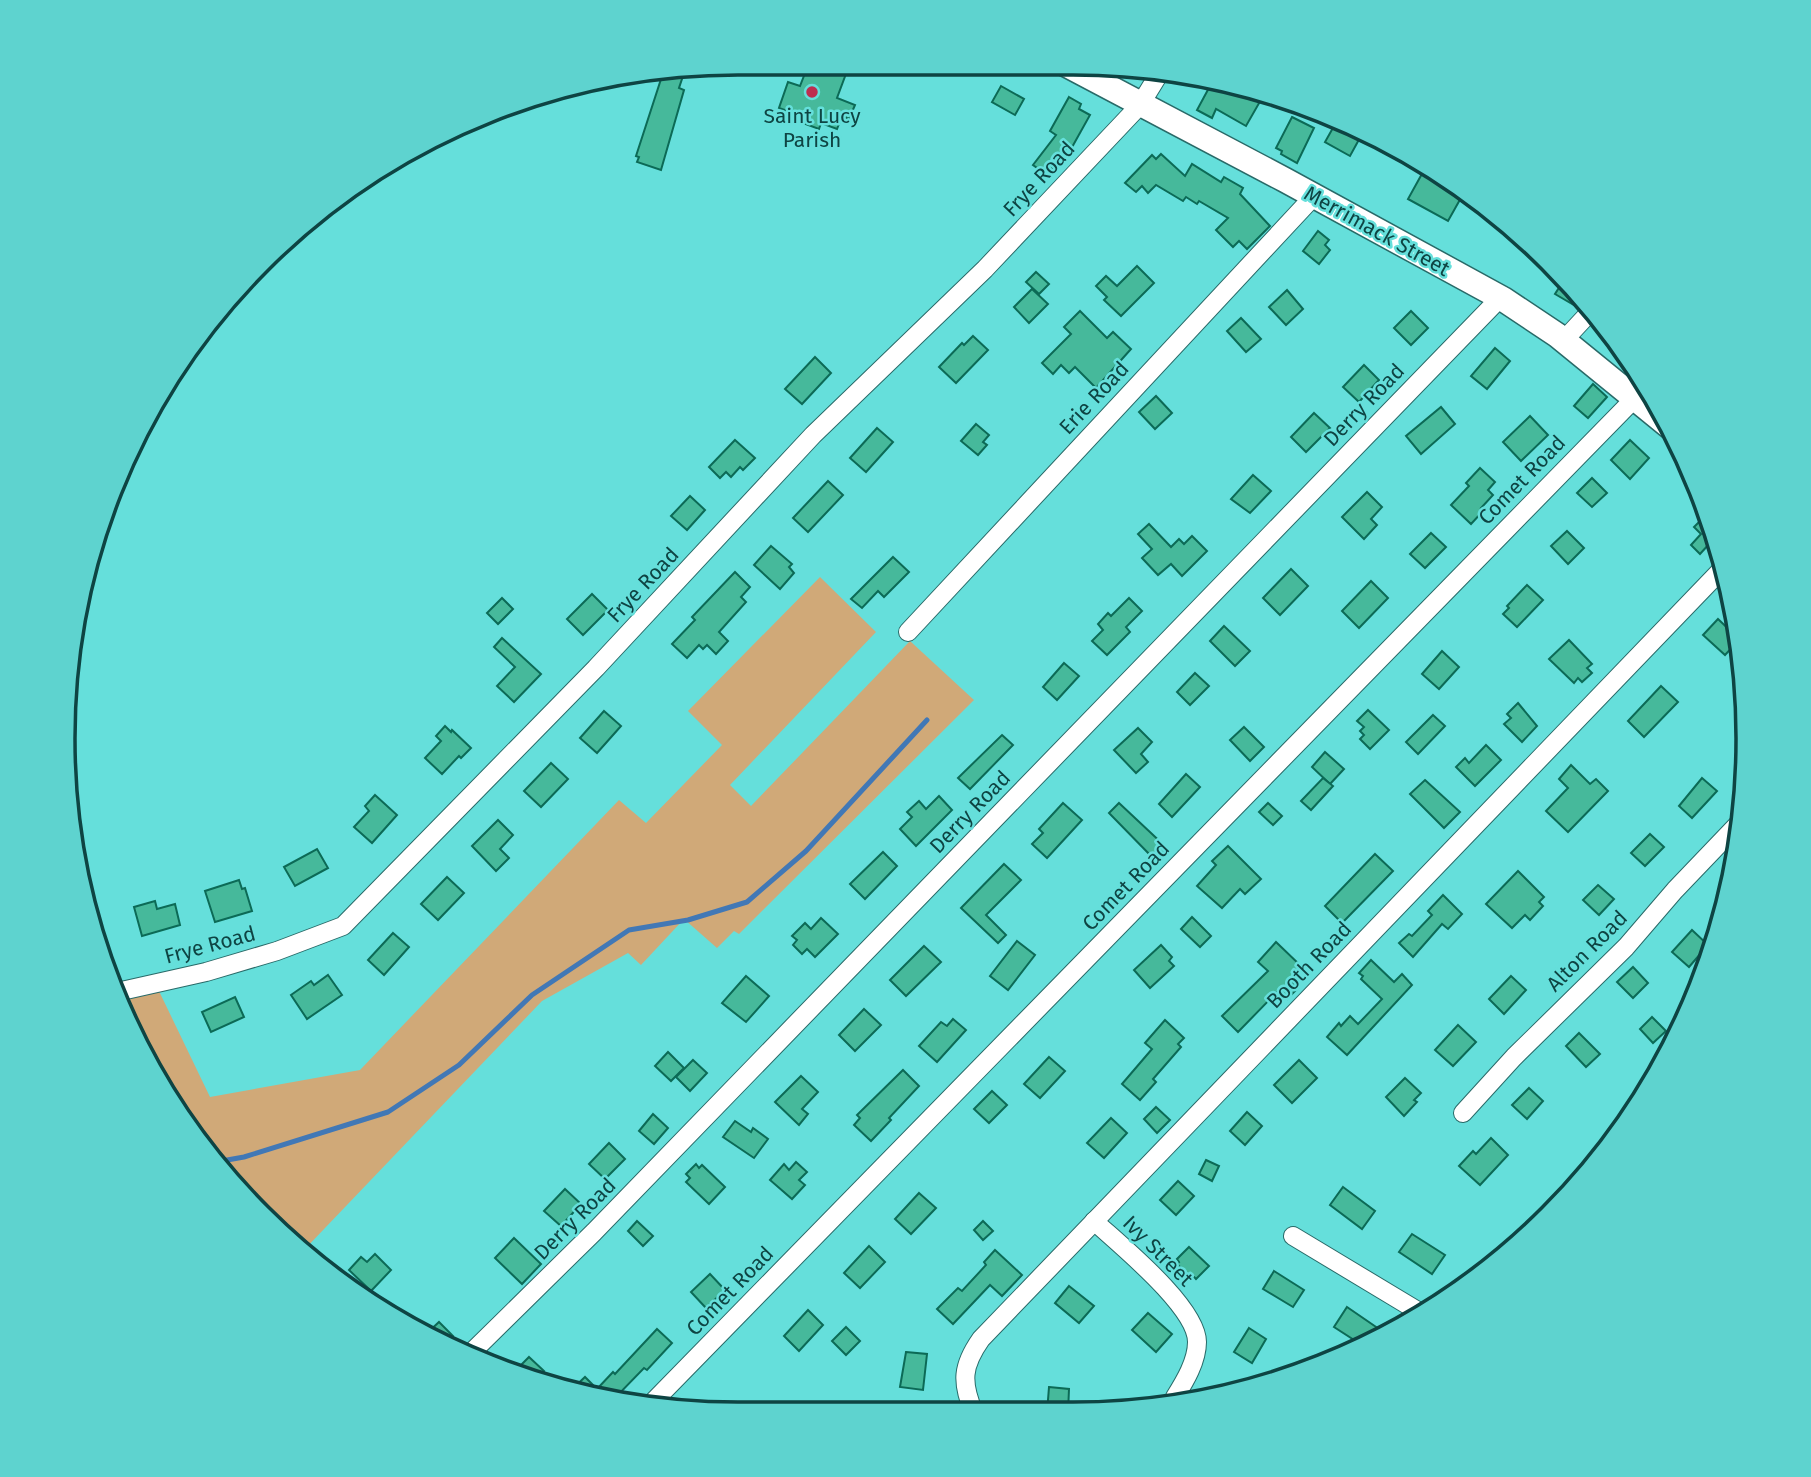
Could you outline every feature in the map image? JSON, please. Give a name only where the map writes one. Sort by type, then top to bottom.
[{"type":"main road","name":"Merrimack Street","points":[[1086,76],[1500,298],[1564,341],[1648,408]]},
{"type":"street","name":"Frye Road","points":[[125,990],[206,972],[277,951],[344,926],[596,668],[813,435],[985,269],[1140,105],[1155,81]]},
{"type":"street","name":"Erie Road","points":[[908,632],[1314,196]]},
{"type":"street","name":"Derry Road","points":[[477,1347],[594,1232],[1500,298]]},
{"type":"street","points":[[1564,341],[1585,318]]},
{"type":"street","name":"Comet Road","points":[[658,1397],[1635,398]]},
{"type":"street","name":"Booth Road","points":[[971,1402],[965,1381],[965,1367],[971,1353],[996,1323],[1715,576]]},
{"type":"street","name":"Alton Road","points":[[1463,1113],[1514,1057],[1626,947],[1729,834]]},
{"type":"street","name":"Ivy Street","points":[[1094,1221],[1166,1289],[1188,1315],[1197,1341],[1196,1353],[1178,1393]]},
{"type":"street","points":[[1293,1236],[1412,1308]]},
{"type":"shaded area","points":[[820,577],[876,632],[730,785],[751,806],[910,641],[974,700],[739,934],[734,931],[717,948],[684,919],[641,965],[628,953],[542,1001],[310,1244],[240,1176],[212,1142],[164,1070],[128,998],[158,989],[210,1097],[360,1070],[619,800],[646,823],[722,745],[688,711]]},
{"type":"building","name":"Saint Lucy Parish","points":[[804,75],[846,75],[837,98],[855,105],[849,119],[842,116],[837,129],[821,123],[819,129],[797,121],[799,115],[779,108],[788,82],[800,86]]},
{"type":"building","points":[[682,78],[679,88],[684,90],[661,170],[637,162],[639,157],[636,156],[661,80]]},
{"type":"building","points":[[1001,86],[1024,99],[1015,115],[992,102]]},
{"type":"building","points":[[1208,89],[1259,102],[1246,126],[1216,109],[1212,118],[1197,110]]},
{"type":"building","points":[[1069,97],[1081,104],[1079,109],[1090,115],[1071,149],[1068,147],[1047,175],[1033,165],[1056,135],[1050,131]]},
{"type":"building","points":[[1292,117],[1314,128],[1297,163],[1276,148]]},
{"type":"building","points":[[1332,129],[1358,141],[1350,156],[1325,142]]},
{"type":"building","points":[[1161,154],[1185,176],[1192,164],[1221,182],[1224,177],[1243,188],[1240,194],[1270,226],[1247,249],[1239,241],[1233,247],[1216,230],[1228,218],[1199,201],[1197,204],[1186,197],[1183,201],[1156,185],[1148,193],[1142,186],[1136,192],[1125,183],[1152,155],[1156,159]]},
{"type":"building","points":[[1421,175],[1460,200],[1448,221],[1408,199]]},
{"type":"building","points":[[1318,231],[1329,240],[1325,245],[1330,250],[1319,264],[1303,251]]},
{"type":"building","points":[[1137,266],[1154,283],[1121,316],[1104,300],[1107,297],[1096,286],[1106,276],[1117,286]]},
{"type":"building","points":[[1036,272],[1049,284],[1039,294],[1026,282]]},
{"type":"building","points":[[1559,288],[1575,305],[1555,294]]},
{"type":"building","points":[[1032,289],[1048,304],[1029,323],[1014,307]]},
{"type":"building","points":[[1287,290],[1303,309],[1286,325],[1269,307]]},
{"type":"building","points":[[1080,311],[1107,338],[1113,332],[1131,349],[1096,388],[1075,367],[1069,373],[1061,365],[1053,374],[1042,363],[1071,334],[1064,327]]},
{"type":"building","points":[[1411,311],[1428,328],[1411,345],[1394,328]]},
{"type":"building","points":[[1241,318],[1261,339],[1246,352],[1227,331]]},
{"type":"building","points":[[973,336],[988,350],[956,383],[939,367],[962,343],[964,345]]},
{"type":"building","points":[[1495,348],[1510,361],[1487,389],[1471,376]]},
{"type":"building","points":[[815,357],[831,373],[802,404],[785,389]]},
{"type":"building","points":[[1364,365],[1379,380],[1359,402],[1343,387]]},
{"type":"building","points":[[1593,384],[1607,397],[1588,418],[1574,406]]},
{"type":"building","points":[[1156,396],[1172,413],[1155,429],[1139,412]]},
{"type":"building","points":[[1441,407],[1455,424],[1421,454],[1406,436]]},
{"type":"building","points":[[1314,413],[1330,428],[1306,452],[1291,437]]},
{"type":"building","points":[[1530,416],[1548,435],[1521,461],[1503,442]]},
{"type":"building","points":[[976,424],[989,435],[983,442],[987,445],[978,455],[961,441]]},
{"type":"building","points":[[877,428],[893,442],[866,472],[850,458]]},
{"type":"building","points":[[735,440],[755,458],[743,470],[740,467],[731,477],[726,472],[720,478],[709,467]]},
{"type":"building","points":[[1630,440],[1649,458],[1630,479],[1611,460]]},
{"type":"building","points":[[1480,468],[1495,482],[1488,490],[1493,495],[1471,524],[1451,505],[1469,486],[1466,483]]},
{"type":"building","points":[[1253,475],[1271,491],[1250,513],[1231,499]]},
{"type":"building","points":[[1592,478],[1607,493],[1592,507],[1577,493]]},
{"type":"building","points":[[828,481],[843,495],[808,532],[793,518]]},
{"type":"building","points":[[1367,492],[1382,507],[1371,519],[1377,525],[1364,539],[1342,517]]},
{"type":"building","points":[[690,496],[705,510],[687,530],[671,516]]},
{"type":"building","points":[[1700,521],[1707,546],[1700,554],[1691,545],[1701,534],[1694,527]]},
{"type":"building","points":[[1149,524],[1171,547],[1179,539],[1184,544],[1192,536],[1207,551],[1182,576],[1171,564],[1158,575],[1142,558],[1152,549],[1138,534]]},
{"type":"building","points":[[1567,531],[1584,548],[1568,564],[1551,546]]},
{"type":"building","points":[[1431,533],[1446,547],[1425,568],[1410,554]]},
{"type":"building","points":[[771,546],[792,564],[789,567],[794,573],[780,589],[754,565]]},
{"type":"building","points":[[893,557],[909,572],[884,597],[878,591],[862,608],[851,599]]},
{"type":"building","points":[[1291,569],[1308,586],[1280,615],[1263,598]]},
{"type":"building","points":[[735,572],[750,587],[741,597],[746,602],[719,632],[728,641],[716,654],[707,645],[703,649],[699,645],[687,658],[672,644],[695,620],[692,617]]},
{"type":"building","points":[[1371,581],[1388,598],[1359,628],[1342,611]]},
{"type":"building","points":[[1527,585],[1543,600],[1517,627],[1503,614]]},
{"type":"building","points":[[592,594],[608,610],[583,635],[567,619]]},
{"type":"building","points":[[502,598],[513,609],[498,624],[487,613]]},
{"type":"building","points":[[1129,598],[1142,611],[1126,627],[1130,632],[1107,655],[1092,641],[1103,630],[1098,624],[1108,613],[1111,616]]},
{"type":"building","points":[[1718,619],[1726,626],[1730,650],[1725,655],[1703,635]]},
{"type":"building","points":[[1224,626],[1250,651],[1235,666],[1210,641]]},
{"type":"building","points":[[502,638],[541,674],[514,702],[497,686],[515,667],[494,647]]},
{"type":"building","points":[[1569,640],[1592,664],[1587,668],[1592,673],[1582,682],[1578,678],[1574,683],[1549,659]]},
{"type":"building","points":[[1442,651],[1459,667],[1439,689],[1422,674]]},
{"type":"building","points":[[1064,663],[1079,676],[1057,700],[1043,687]]},
{"type":"building","points":[[1195,673],[1209,686],[1190,705],[1177,692]]},
{"type":"building","points":[[1661,686],[1678,702],[1644,737],[1628,721]]},
{"type":"building","points":[[1518,703],[1537,726],[1522,742],[1504,724],[1511,718],[1507,714]]},
{"type":"building","points":[[1368,710],[1389,730],[1370,749],[1360,739],[1364,735],[1360,731],[1364,727],[1357,721]]},
{"type":"building","points":[[604,711],[621,726],[597,753],[580,738]]},
{"type":"building","points":[[1433,715],[1445,726],[1418,754],[1406,742]]},
{"type":"building","points":[[445,726],[471,748],[442,774],[425,758],[441,741],[436,736]]},
{"type":"building","points":[[1244,727],[1264,747],[1250,761],[1230,740]]},
{"type":"building","points":[[1138,728],[1152,742],[1141,754],[1148,762],[1136,773],[1114,750]]},
{"type":"building","points":[[1002,735],[1013,745],[970,789],[958,778]]},
{"type":"building","points":[[1486,745],[1501,760],[1475,786],[1456,767],[1465,758],[1469,763]]},
{"type":"building","points":[[1325,752],[1344,769],[1330,784],[1312,767]]},
{"type":"building","points":[[551,763],[568,779],[541,807],[524,791]]},
{"type":"building","points":[[1571,765],[1590,784],[1596,779],[1608,791],[1568,832],[1546,811],[1568,788],[1559,779]]},
{"type":"building","points":[[1186,774],[1200,787],[1172,817],[1159,804]]},
{"type":"building","points":[[1323,778],[1333,786],[1311,810],[1301,801]]},
{"type":"building","points":[[1702,778],[1717,791],[1692,818],[1679,806]]},
{"type":"building","points":[[1425,780],[1460,812],[1444,828],[1410,794]]},
{"type":"building","points":[[375,795],[397,815],[372,843],[354,827],[369,811],[365,806]]},
{"type":"building","points":[[939,796],[952,810],[916,846],[900,829],[912,817],[907,812],[919,801],[926,809]]},
{"type":"building","points":[[1063,803],[1082,820],[1047,858],[1032,844],[1043,833],[1039,829]]},
{"type":"building","points":[[1119,803],[1167,848],[1155,860],[1109,813]]},
{"type":"building","points":[[1268,803],[1282,816],[1273,825],[1259,812]]},
{"type":"building","points":[[498,820],[513,835],[500,849],[509,858],[496,871],[472,846]]},
{"type":"building","points":[[1650,834],[1664,847],[1645,866],[1631,853]]},
{"type":"building","points":[[1228,846],[1261,879],[1245,894],[1240,889],[1222,908],[1197,886],[1216,865],[1212,861]]},
{"type":"building","points":[[317,849],[328,868],[295,886],[284,867]]},
{"type":"building","points":[[883,852],[897,866],[865,899],[850,884]]},
{"type":"building","points":[[1375,854],[1393,871],[1342,923],[1325,906]]},
{"type":"building","points":[[1004,864],[1021,880],[986,915],[1006,935],[998,943],[961,908]]},
{"type":"building","points":[[1518,871],[1544,897],[1539,902],[1543,906],[1530,920],[1525,915],[1512,928],[1486,904]]},
{"type":"building","points":[[447,877],[464,893],[438,920],[421,904]]},
{"type":"building","points":[[239,880],[242,889],[245,888],[252,911],[215,922],[205,891]]},
{"type":"building","points":[[1598,885],[1614,899],[1599,915],[1583,900]]},
{"type":"building","points":[[1443,895],[1462,914],[1448,929],[1442,924],[1413,957],[1399,943],[1409,934],[1412,936],[1432,915],[1428,911]]},
{"type":"building","points":[[155,901],[157,909],[175,904],[180,925],[142,936],[134,907]]},
{"type":"building","points":[[1192,917],[1211,936],[1200,947],[1181,929]]},
{"type":"building","points":[[821,918],[838,934],[815,957],[807,949],[802,954],[793,945],[797,940],[792,936],[805,923],[811,929]]},
{"type":"building","points":[[1692,930],[1704,941],[1700,954],[1689,967],[1672,952]]},
{"type":"building","points":[[393,933],[409,947],[384,975],[368,960]]},
{"type":"building","points":[[1017,941],[1035,955],[1008,990],[990,976]]},
{"type":"building","points":[[1276,942],[1301,966],[1293,975],[1297,979],[1293,983],[1298,988],[1287,999],[1277,992],[1238,1032],[1222,1016],[1268,971],[1258,962]]},
{"type":"building","points":[[1161,945],[1172,957],[1169,961],[1174,966],[1150,988],[1134,970]]},
{"type":"building","points":[[924,946],[941,962],[906,996],[890,980]]},
{"type":"building","points":[[1371,960],[1394,982],[1402,974],[1412,985],[1347,1055],[1327,1037],[1339,1023],[1341,1026],[1350,1016],[1358,1024],[1382,999],[1361,979],[1363,976],[1359,973]]},
{"type":"building","points":[[1633,967],[1648,983],[1633,998],[1617,982]]},
{"type":"building","points":[[328,975],[342,995],[307,1019],[291,995],[311,981],[314,985]]},
{"type":"building","points":[[746,976],[769,996],[746,1022],[722,1003]]},
{"type":"building","points":[[1511,976],[1526,990],[1504,1014],[1489,999]]},
{"type":"building","points":[[235,997],[244,1017],[211,1032],[202,1012]]},
{"type":"building","points":[[864,1009],[881,1025],[855,1051],[839,1035]]},
{"type":"building","points":[[1652,1017],[1666,1031],[1653,1043],[1640,1029]]},
{"type":"building","points":[[953,1019],[966,1030],[937,1062],[919,1046],[941,1022],[947,1026]]},
{"type":"building","points":[[1165,1020],[1184,1038],[1178,1044],[1181,1047],[1153,1079],[1156,1082],[1140,1100],[1122,1084],[1152,1049],[1145,1043]]},
{"type":"building","points":[[1458,1025],[1476,1042],[1453,1066],[1435,1050]]},
{"type":"building","points":[[1579,1033],[1600,1054],[1586,1067],[1566,1046]]},
{"type":"building","points":[[668,1052],[684,1068],[671,1081],[655,1066]]},
{"type":"building","points":[[1049,1057],[1065,1071],[1040,1098],[1024,1084]]},
{"type":"building","points":[[693,1060],[707,1073],[690,1091],[676,1077]]},
{"type":"building","points":[[1299,1060],[1317,1078],[1292,1103],[1274,1085]]},
{"type":"building","points":[[903,1070],[919,1086],[871,1141],[854,1125],[860,1118],[857,1115]]},
{"type":"building","points":[[801,1076],[818,1092],[802,1109],[808,1114],[799,1125],[775,1102]]},
{"type":"building","points":[[1405,1078],[1421,1093],[1414,1100],[1417,1102],[1404,1116],[1386,1097]]},
{"type":"building","points":[[1529,1088],[1543,1101],[1527,1119],[1512,1105]]},
{"type":"building","points":[[992,1091],[1007,1105],[989,1123],[974,1109]]},
{"type":"building","points":[[1156,1107],[1170,1120],[1157,1133],[1144,1119]]},
{"type":"building","points":[[1247,1112],[1262,1126],[1245,1145],[1230,1131]]},
{"type":"building","points":[[653,1114],[668,1128],[654,1144],[639,1131]]},
{"type":"building","points":[[1111,1118],[1127,1133],[1104,1158],[1087,1143]]},
{"type":"building","points":[[735,1121],[751,1132],[753,1128],[768,1139],[754,1158],[723,1137]]},
{"type":"building","points":[[1491,1138],[1508,1155],[1480,1185],[1459,1166],[1473,1151],[1476,1154]]},
{"type":"building","points":[[609,1143],[625,1159],[605,1179],[589,1164]]},
{"type":"building","points":[[1206,1160],[1219,1166],[1212,1181],[1199,1174]]},
{"type":"building","points":[[796,1162],[807,1172],[799,1180],[805,1185],[792,1199],[770,1180],[784,1164],[789,1170]]},
{"type":"building","points":[[696,1164],[699,1168],[702,1165],[725,1187],[709,1204],[686,1182],[690,1178],[686,1174]]},
{"type":"building","points":[[1178,1181],[1194,1196],[1176,1215],[1160,1200]]},
{"type":"building","points":[[1343,1187],[1375,1211],[1362,1229],[1330,1205]]},
{"type":"building","points":[[565,1189],[581,1204],[561,1226],[544,1211]]},
{"type":"building","points":[[919,1193],[936,1208],[911,1234],[895,1219]]},
{"type":"building","points":[[637,1221],[653,1236],[643,1246],[628,1231]]},
{"type":"building","points":[[983,1221],[993,1231],[983,1240],[974,1230]]},
{"type":"building","points":[[1412,1234],[1445,1255],[1432,1274],[1399,1252]]},
{"type":"building","points":[[514,1238],[541,1264],[522,1284],[495,1258]]},
{"type":"building","points":[[869,1246],[885,1262],[860,1288],[844,1273]]},
{"type":"building","points":[[1189,1247],[1209,1266],[1196,1279],[1192,1279],[1177,1264],[1177,1259]]},
{"type":"building","points":[[995,1250],[1022,1275],[1002,1296],[990,1285],[953,1324],[937,1309],[958,1288],[962,1291],[986,1265],[984,1262]]},
{"type":"building","points":[[375,1254],[391,1270],[371,1291],[349,1270],[361,1257],[367,1262]]},
{"type":"building","points":[[1274,1271],[1304,1290],[1293,1307],[1263,1289]]},
{"type":"building","points":[[710,1274],[725,1290],[706,1308],[691,1292]]},
{"type":"building","points":[[1069,1286],[1094,1306],[1079,1323],[1055,1303]]},
{"type":"building","points":[[1347,1307],[1377,1327],[1353,1339],[1334,1327]]},
{"type":"building","points":[[808,1310],[823,1325],[799,1351],[784,1336]]},
{"type":"building","points":[[1148,1313],[1172,1334],[1156,1352],[1132,1330]]},
{"type":"building","points":[[439,1322],[453,1336],[445,1333],[434,1327]]},
{"type":"building","points":[[846,1327],[860,1341],[846,1355],[832,1341]]},
{"type":"building","points":[[1249,1328],[1266,1339],[1252,1363],[1234,1352]]},
{"type":"building","points":[[657,1329],[672,1343],[647,1370],[644,1368],[622,1391],[599,1387],[613,1372],[615,1374]]},
{"type":"building","points":[[906,1352],[927,1354],[923,1390],[900,1387]]},
{"type":"building","points":[[529,1357],[544,1371],[543,1372],[521,1365]]},
{"type":"building","points":[[585,1377],[593,1385],[580,1382]]},
{"type":"building","points":[[1049,1387],[1069,1389],[1068,1402],[1048,1402]]},
{"type":"waterway","points":[[227,1160],[388,1112],[459,1065],[532,995],[629,930],[688,920],[747,902],[806,851],[927,720]]},
{"type":"place","name":"Saint Lucy Parish","points":[[812,92]]}]
